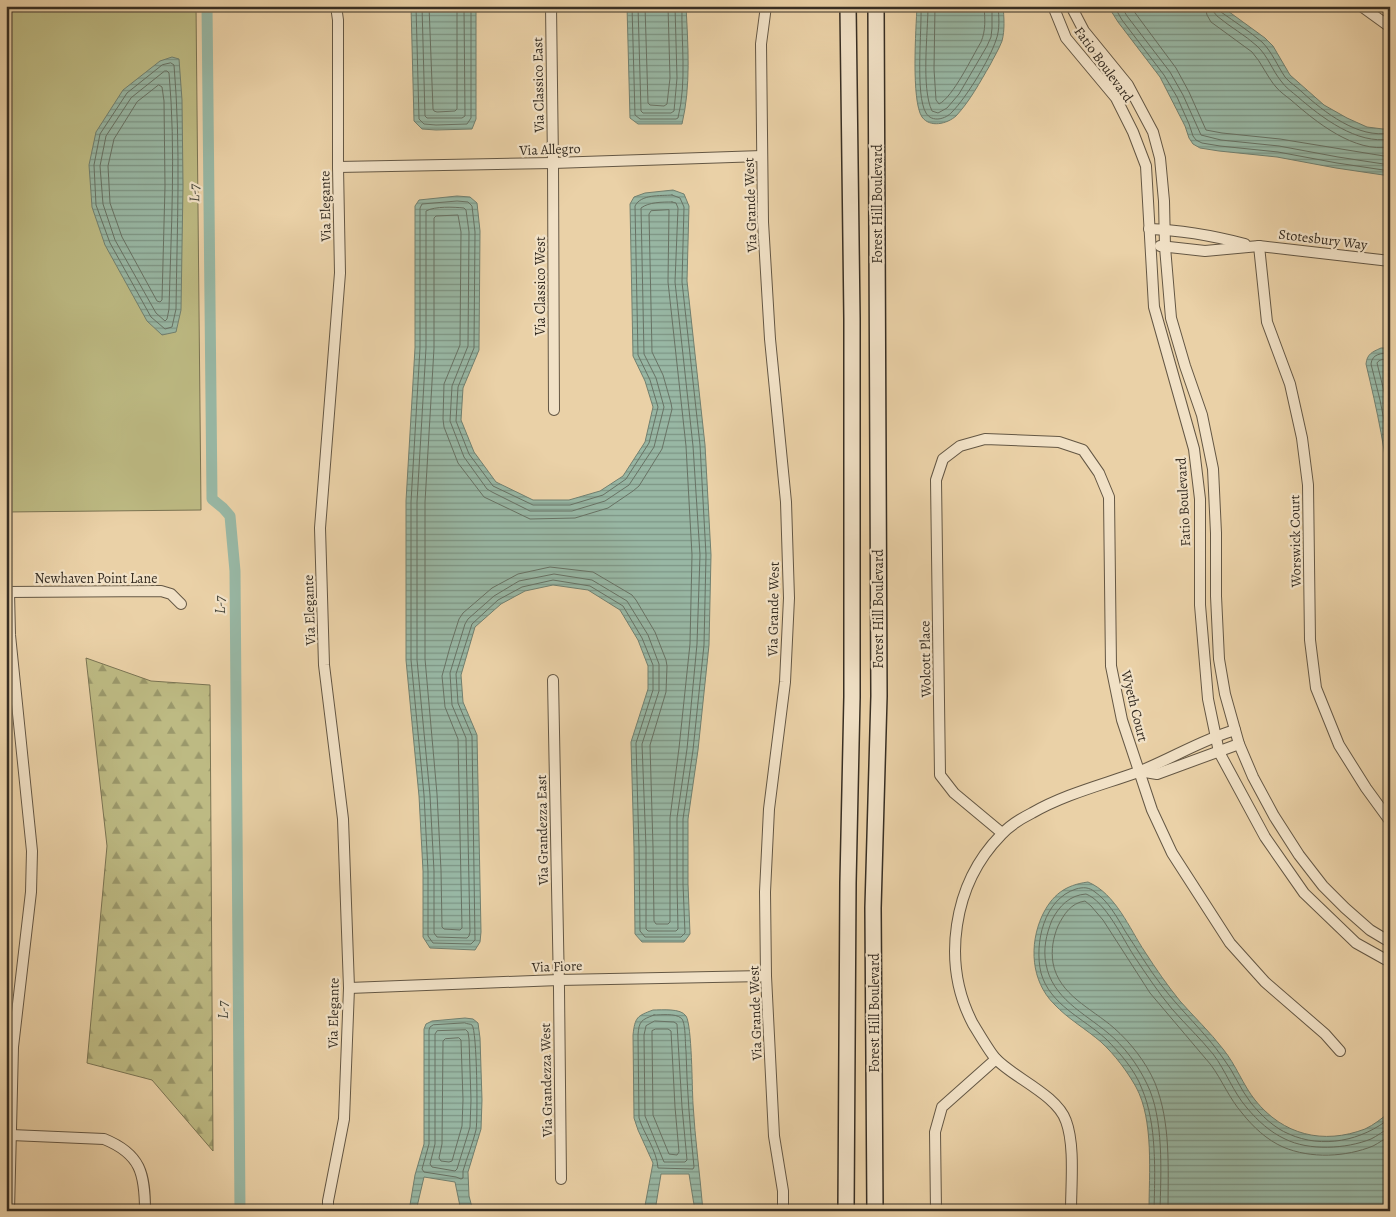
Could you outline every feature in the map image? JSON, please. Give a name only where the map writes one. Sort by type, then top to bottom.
[{"type":"main road","name":"Forest Hill Boulevard","points":[[846,1211],[848,893],[852,697],[852,319],[848,6]]},
{"type":"main road","name":"Forest Hill Boulevard","points":[[875,1211],[873,908],[879,696],[876,6]]},
{"type":"street","name":"Via Elegante","points":[[328,1211],[328,1200],[344,1119],[349,988],[344,819],[324,665],[320,528],[340,273],[338,20],[336,6]]},
{"type":"street","name":"Via Classico East","points":[[551,6],[553,163]]},
{"type":"street","name":"Via Grande West","points":[[766,6],[761,44],[764,222],[770,339],[786,502],[789,598],[785,682],[769,809],[765,892],[766,976],[774,1136],[783,1191],[783,1211]]},
{"type":"street","name":"Fatio Boulevard","points":[[1053,6],[1066,38],[1116,98],[1133,132],[1146,166],[1154,307],[1194,449],[1200,499],[1200,605],[1208,699],[1220,752],[1265,837],[1304,893],[1356,943],[1390,962]]},
{"type":"street","name":"Fatio Boulevard","points":[[1071,6],[1084,31],[1128,85],[1153,132],[1160,158],[1171,318],[1202,415],[1213,469],[1219,659],[1225,694],[1239,744],[1253,777],[1299,856],[1323,886],[1345,908],[1370,930],[1390,942]]},
{"type":"street","points":[[1361,6],[1390,27]]},
{"type":"street","name":"Via Allegro","points":[[338,168],[762,156]]},
{"type":"street","name":"Via Classico West","points":[[553,163],[554,410]]},
{"type":"street","name":"Stotesbury Way","points":[[1149,229],[1217,236],[1256,246],[1390,261]]},
{"type":"street","name":"Stotesbury Way","points":[[1150,246],[1205,251],[1256,246]]},
{"type":"street","name":"Worswick Court","points":[[1256,246],[1267,322],[1290,384],[1302,438],[1308,485],[1310,640],[1316,688],[1339,744],[1390,822]]},
{"type":"street","name":"Wyeth Court","points":[[943,459],[960,446],[985,440],[1059,442],[1083,450],[1099,473],[1109,497],[1111,666],[1122,720],[1152,810],[1172,853],[1230,943],[1265,982],[1325,1034],[1340,1052]]},
{"type":"street","name":"Wolcott Place","points":[[943,459],[936,480],[940,775],[954,793],[1002,833]]},
{"type":"street","name":"Newhaven Point Lane","points":[[8,592],[161,591],[171,594],[180,604]]},
{"type":"street","points":[[8,592],[10,635],[32,851],[31,892],[13,1047],[9,1211]]},
{"type":"street","name":"Via Grandezza East","points":[[553,680],[559,980]]},
{"type":"street","points":[[1071,1211],[1071,1138],[1066,1118],[1054,1103],[996,1059],[973,1024],[960,993],[955,960],[956,926],[965,893],[981,858],[1002,833],[1031,813],[1062,798],[1139,771],[1216,736],[1235,730]]},
{"type":"street","points":[[1139,771],[1156,774],[1239,744]]},
{"type":"street","name":"Via Fiore","points":[[349,988],[559,980],[766,976]]},
{"type":"street","name":"Via Grandezza West","points":[[559,980],[561,1179]]},
{"type":"street","points":[[936,1211],[935,1132],[942,1107],[996,1059]]},
{"type":"street","points":[[11,1135],[104,1139],[116,1143],[134,1158],[140,1168],[144,1180],[145,1211]]},
{"type":"green space","points":[[6,6],[196,6],[201,510],[6,512]]},
{"type":"green space","points":[[86,658],[151,681],[210,685],[213,1151],[152,1080],[87,1063],[107,846]]},
{"type":"water","points":[[411,6],[476,6],[476,119],[472,129],[422,129],[414,121]]},
{"type":"water","points":[[627,6],[686,6],[688,81],[682,124],[638,124],[630,118]]},
{"type":"water","points":[[917,6],[1003,6],[1004,32],[1002,41],[990,65],[979,85],[956,116],[939,124],[929,123],[922,117],[916,96]]},
{"type":"water","points":[[1108,6],[1221,6],[1265,38],[1273,46],[1290,75],[1324,105],[1367,127],[1390,128],[1390,176],[1277,157],[1200,148],[1193,144],[1160,77]]},
{"type":"water","points":[[172,57],[179,59],[182,100],[181,310],[176,332],[162,335],[147,321],[105,245],[92,207],[89,165],[96,132],[123,90],[160,61]]},
{"type":"water","points":[[673,190],[684,194],[689,206],[687,281],[705,445],[711,555],[709,645],[698,750],[688,819],[690,934],[684,942],[642,942],[635,934],[631,742],[648,689],[648,666],[638,640],[620,610],[588,590],[553,585],[525,591],[501,604],[475,627],[461,675],[463,702],[477,735],[480,942],[475,950],[430,948],[423,937],[423,871],[419,796],[406,660],[406,501],[415,348],[415,206],[419,200],[457,196],[470,197],[477,203],[480,231],[479,350],[463,388],[461,420],[474,452],[496,482],[533,500],[569,500],[600,491],[623,476],[645,442],[653,407],[645,381],[633,356],[630,204],[634,197],[645,193]]},
{"type":"water","points":[[1381,348],[1390,348],[1390,502],[1387,467],[1366,364],[1370,354]]},
{"type":"water","points":[[1088,882],[1098,887],[1114,903],[1171,989],[1223,1049],[1255,1100],[1278,1122],[1305,1134],[1334,1136],[1365,1129],[1390,1112],[1390,1211],[1149,1211],[1150,1164],[1148,1131],[1142,1100],[1136,1087],[1120,1063],[1106,1047],[1065,1014],[1046,995],[1034,962],[1035,939],[1038,927],[1050,902],[1060,892],[1080,883]]},
{"type":"water","points":[[653,1010],[671,1010],[684,1013],[688,1022],[691,1044],[694,1117],[703,1211],[695,1211],[689,1174],[661,1174],[655,1211],[644,1211],[653,1163],[634,1118],[633,1035],[638,1018]]},
{"type":"water","points":[[473,1019],[478,1023],[480,1038],[481,1129],[468,1172],[469,1196],[473,1211],[461,1211],[455,1182],[424,1177],[416,1211],[409,1211],[415,1175],[424,1144],[424,1029],[426,1024],[432,1021]]},
{"type":"waterway","name":"L-7","points":[[207,6],[212,499],[230,516],[235,571],[240,1211]]}]
